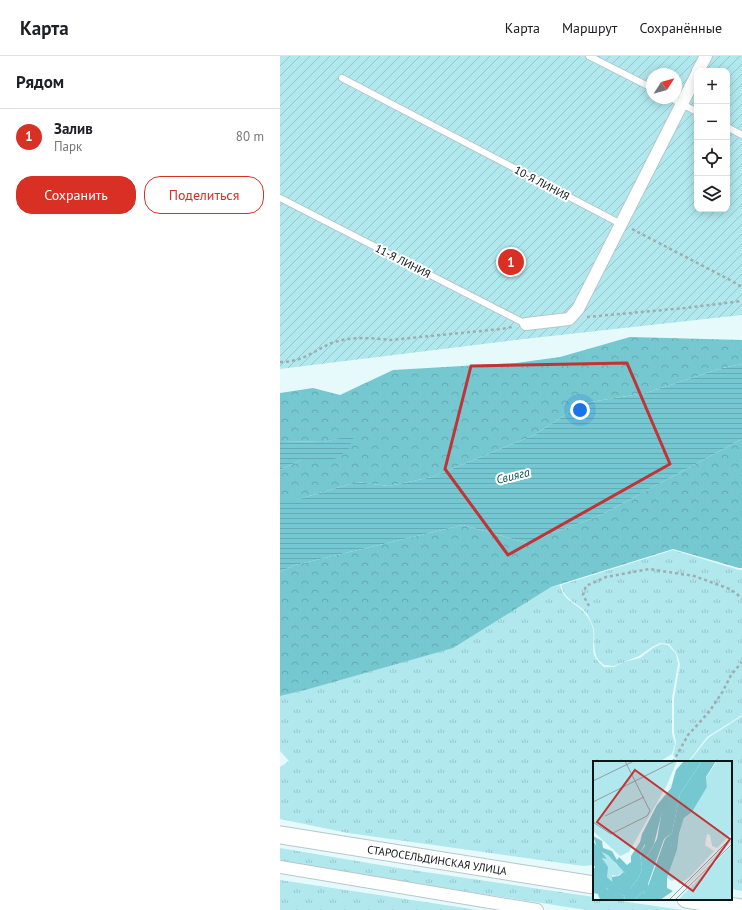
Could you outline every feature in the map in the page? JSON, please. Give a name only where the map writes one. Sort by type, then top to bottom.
[{"type":"main road","name":"СТАРОСЕЛЬДИНСКАЯ УЛИЦА","points":[[280,835],[593,885]]},
{"type":"main road","points":[[692,900],[742,908]]},
{"type":"street","points":[[700,68],[706,56]]},
{"type":"street","points":[[682,94],[694,78]]},
{"type":"street","points":[[526,324],[569,318],[578,309],[621,224],[676,104]]},
{"type":"street","points":[[280,868],[537,910]]},
{"type":"lane","points":[[589,56],[646,85]]},
{"type":"lane","name":"10-Я ЛИНИЯ","points":[[342,78],[621,224]]},
{"type":"lane","points":[[682,104],[694,110]]},
{"type":"lane","points":[[730,129],[742,135]]},
{"type":"lane","name":"11-Я ЛИНИЯ","points":[[280,198],[526,324]]},
{"type":"path","points":[[621,224],[742,287]]},
{"type":"path","points":[[569,318],[685,308],[742,301]]},
{"type":"path","points":[[280,362],[293,361],[332,343],[345,340],[372,338],[390,340],[501,329],[526,324]]},
{"type":"path","points":[[588,606],[583,595],[586,586],[606,577],[649,569],[694,576],[730,589],[742,598]]},
{"type":"path","points":[[674,761],[688,735],[709,712],[723,691],[731,675],[742,662]]},
{"type":"highlighted area","points":[[627,363],[670,464],[508,555],[445,469],[471,366]]},
{"type":"green space","points":[[280,56],[742,56],[742,315],[524,339],[280,369]]},
{"type":"green space","points":[[630,337],[742,340],[742,364],[722,368],[646,393],[584,403],[534,435],[432,477],[389,486],[357,482],[299,499],[280,499],[280,470],[301,460],[333,460],[354,435],[324,442],[280,441],[280,393],[313,388],[340,395],[393,370],[516,363],[560,357]]},
{"type":"green space","points":[[742,439],[742,568],[673,549],[551,587],[453,648],[280,696],[280,572],[295,565],[463,525],[527,543],[601,515]]},
{"type":"green space","points":[[673,550],[742,570],[742,715],[707,737],[689,761],[676,761],[673,755],[676,743],[674,732],[674,699],[680,664],[677,654],[669,644],[660,643],[639,656],[614,666],[604,665],[596,655],[594,630],[588,615],[569,599],[563,591],[561,585]]},
{"type":"green space","points":[[560,585],[564,595],[579,607],[587,616],[593,627],[593,647],[595,657],[604,667],[614,667],[624,662],[640,658],[661,644],[668,645],[676,654],[678,664],[672,698],[672,733],[675,744],[672,754],[661,761],[593,761],[593,865],[583,866],[348,833],[280,819],[280,767],[289,761],[280,751],[280,696],[305,690],[551,587]]},
{"type":"green space","points":[[742,716],[742,891],[732,889],[732,761],[690,761],[708,738]]},
{"type":"green space","points":[[280,848],[398,868],[593,897],[593,900],[615,900],[682,910],[586,910],[310,867],[282,861],[280,859]]},
{"type":"green space","points":[[280,880],[478,910],[280,910]]},
{"type":"water","name":"Свияга","points":[[742,364],[742,439],[601,515],[527,543],[463,525],[295,565],[280,572],[280,499],[299,499],[357,482],[389,486],[432,477],[534,435],[584,403],[646,393],[722,368]]},
{"type":"water","points":[[355,434],[348,450],[333,460],[301,460],[280,470],[280,441],[324,442]]},
{"type":"place","name":"Залив","points":[[511,262]]}]
